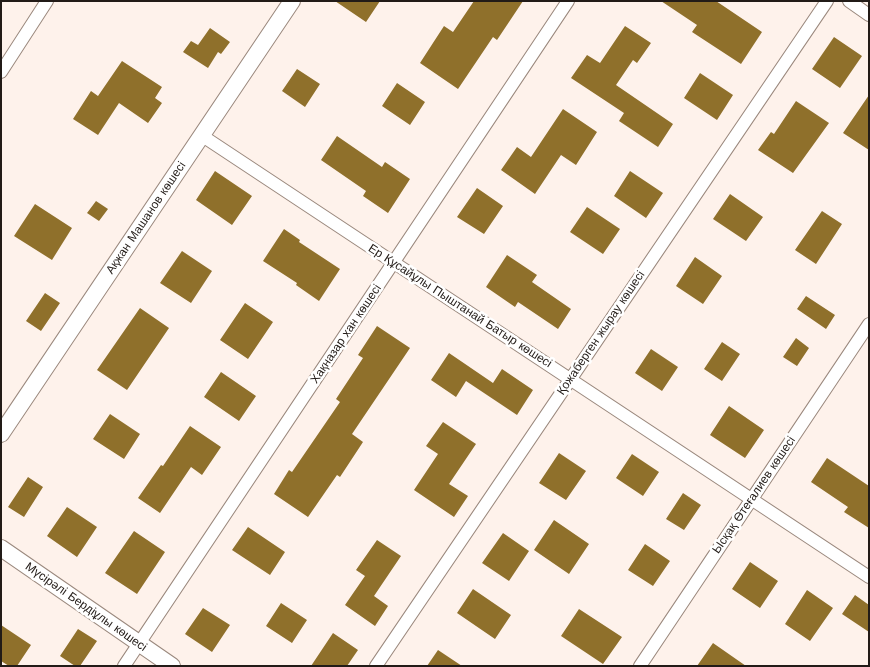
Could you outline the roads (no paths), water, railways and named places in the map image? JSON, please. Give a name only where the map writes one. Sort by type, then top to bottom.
[{"type":"street","points":[[1,72],[47,1]]},
{"type":"street","name":"Ақжан Машанов көшесі","points":[[1,434],[292,1]]},
{"type":"street","name":"Хақназар хан көшесі","points":[[124,666],[568,1]]},
{"type":"street","name":"Қожаберген жырау көшесі","points":[[376,666],[827,1]]},
{"type":"street","points":[[848,1],[869,15]]},
{"type":"street","name":"Ер Құсайұлы Пыштанай Батыр көшесі","points":[[201,135],[869,577]]},
{"type":"street","name":"Ысқақ Өтеғалиев көшесі","points":[[640,666],[869,324]]},
{"type":"street","name":"Мүсірәлі Бердіұлы көшесі","points":[[1,548],[172,666]]}]
